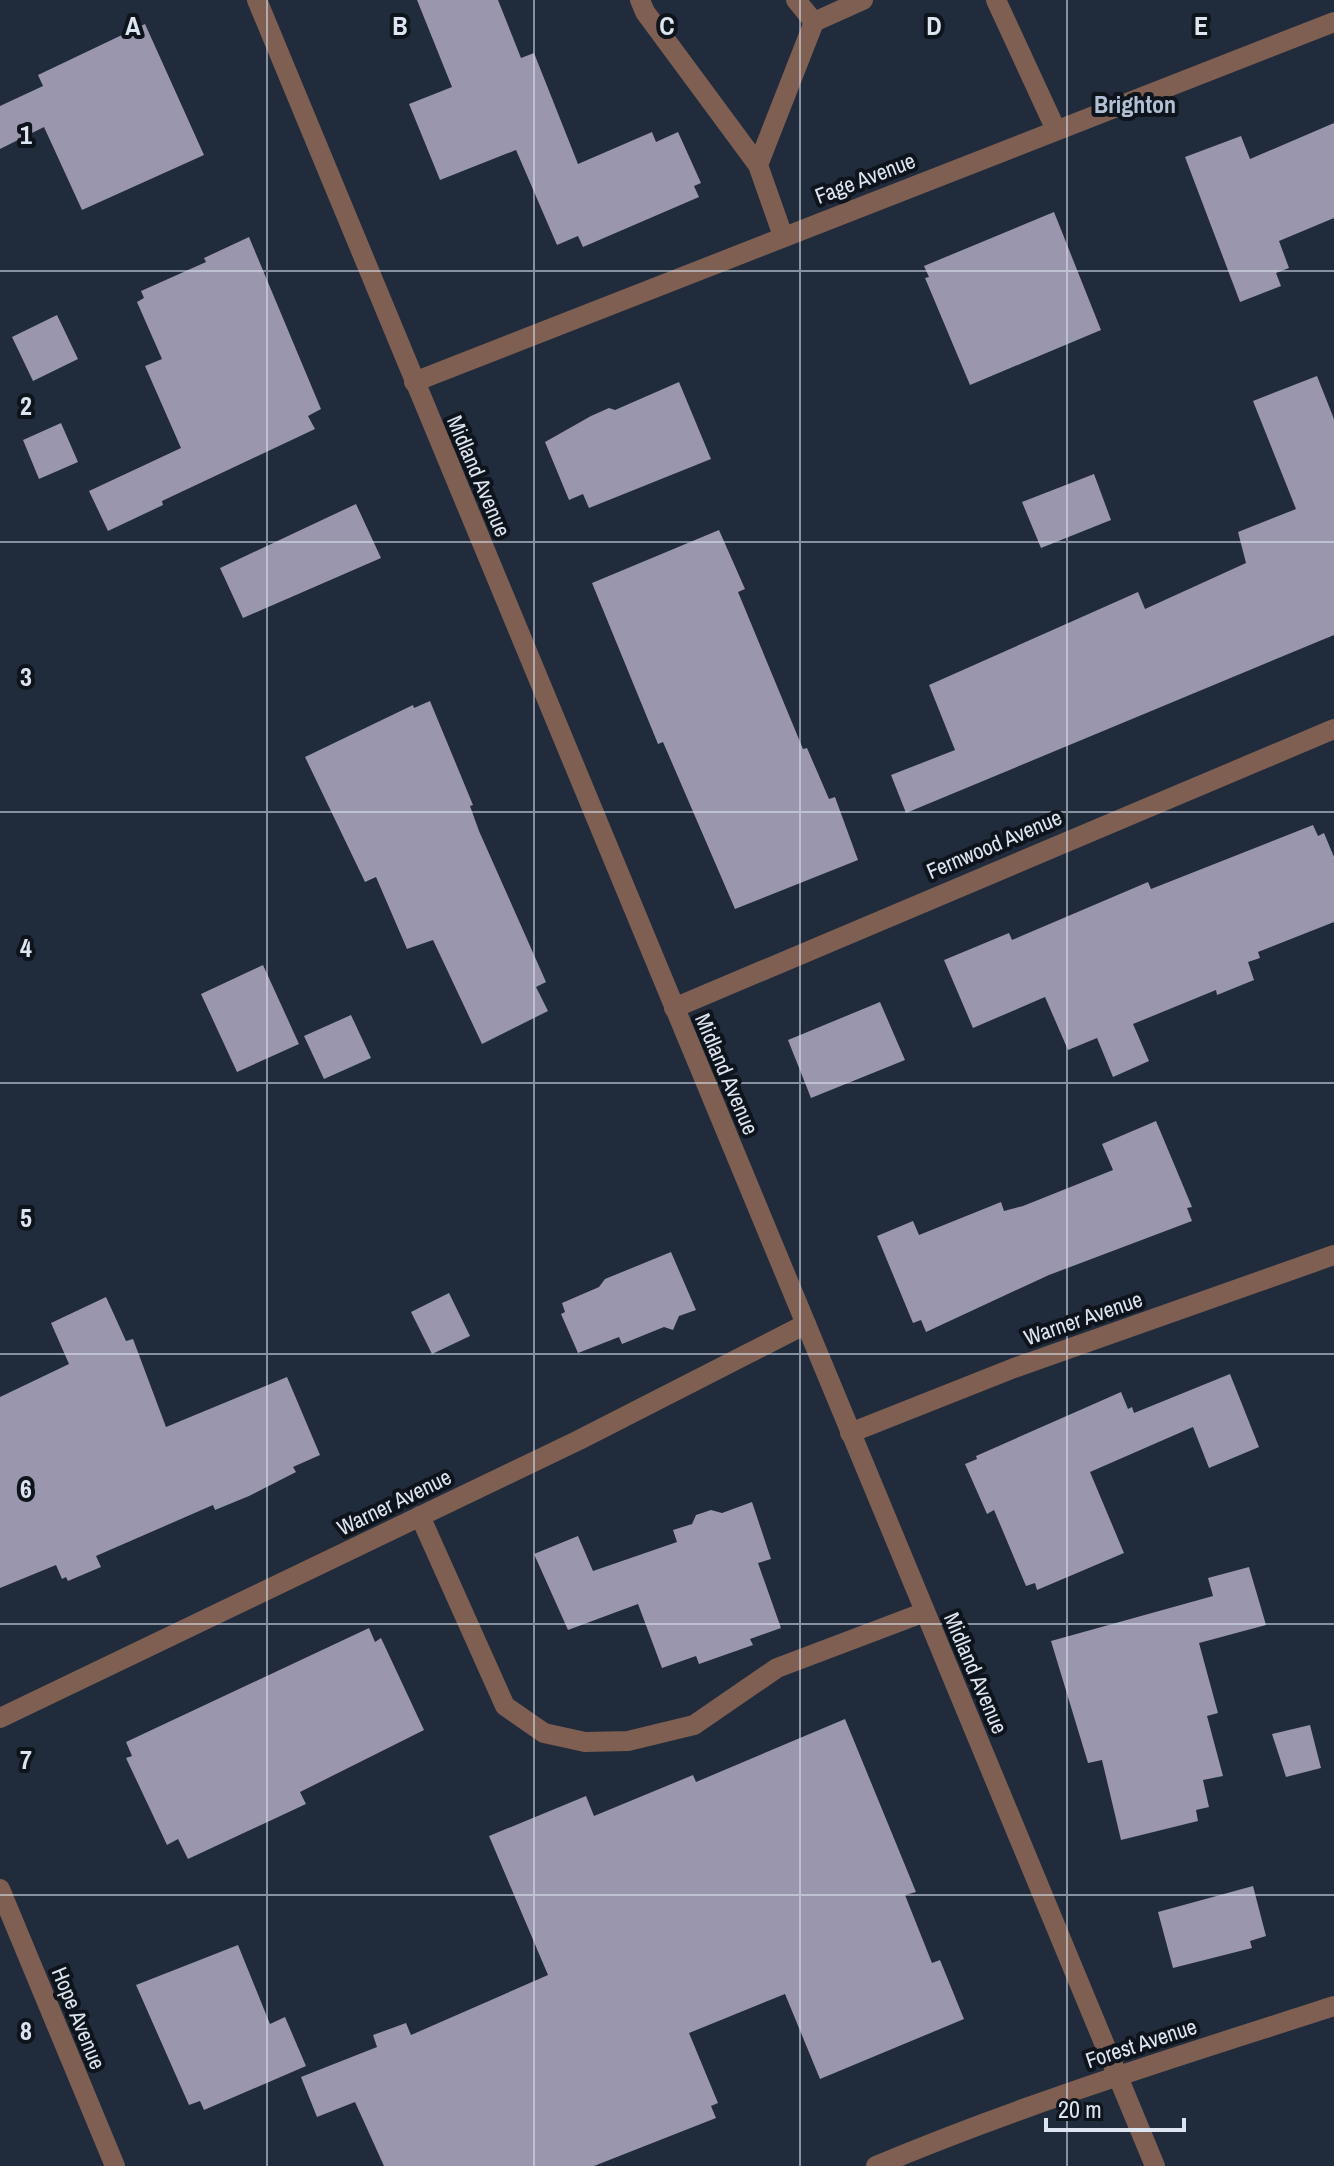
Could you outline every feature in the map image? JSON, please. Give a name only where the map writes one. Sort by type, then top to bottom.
[{"type":"street","name":"Midland Avenue","points":[[257,0],[1155,2166]]},
{"type":"street","points":[[640,0],[645,12],[758,165],[783,236]]},
{"type":"street","points":[[796,0],[814,22]]},
{"type":"street","points":[[758,165],[814,22],[863,0]]},
{"type":"street","points":[[996,0],[1056,130]]},
{"type":"street","name":"Fage Avenue","points":[[414,382],[1334,22]]},
{"type":"street","name":"Fernwood Avenue","points":[[674,1008],[1334,729]]},
{"type":"street","name":"Warner Avenue","points":[[850,1433],[1014,1368],[1334,1255]]},
{"type":"street","name":"Warner Avenue","points":[[0,1718],[579,1440],[806,1324]]},
{"type":"street","points":[[420,1516],[505,1706],[544,1733],[585,1742],[628,1741],[694,1725],[777,1668],[925,1612]]},
{"type":"street","name":"Hope Avenue","points":[[0,1889],[115,2166]]},
{"type":"street","name":"Forest Avenue","points":[[876,2166],[946,2136],[1334,2006]]},
{"type":"building","points":[[417,0],[498,0],[521,58],[534,53],[578,164],[652,132],[656,142],[678,132],[701,183],[694,186],[699,197],[583,247],[578,236],[557,245],[516,150],[440,180],[409,104],[452,87]]},
{"type":"building","points":[[145,24],[204,155],[82,210],[44,127],[0,149],[0,106],[43,86],[38,75]]},
{"type":"building","points":[[1334,123],[1334,218],[1279,241],[1289,268],[1276,273],[1281,286],[1240,302],[1185,157],[1241,136],[1250,159]]},
{"type":"building","points":[[1054,212],[1101,330],[970,385],[925,278],[929,277],[924,266]]},
{"type":"building","points":[[249,237],[321,409],[308,416],[315,429],[162,501],[163,505],[108,531],[89,491],[181,448],[145,366],[162,359],[137,302],[144,298],[141,291],[206,262],[204,258]]},
{"type":"building","points":[[57,315],[78,359],[33,381],[12,337]]},
{"type":"building","points":[[1317,376],[1334,419],[1334,635],[906,813],[891,775],[955,750],[929,685],[1138,592],[1145,609],[1246,563],[1238,532],[1296,509],[1253,401]]},
{"type":"building","points":[[679,382],[711,459],[589,508],[583,494],[569,500],[545,442],[591,416],[609,408],[615,410]]},
{"type":"building","points":[[61,423],[78,462],[39,479],[23,440]]},
{"type":"building","points":[[1094,474],[1111,520],[1041,548],[1022,502]]},
{"type":"building","points":[[356,504],[381,558],[243,618],[220,568]]},
{"type":"building","points":[[719,530],[745,589],[738,592],[803,749],[807,748],[829,799],[835,797],[858,860],[735,909],[663,742],[658,744],[592,583]]},
{"type":"building","points":[[430,701],[473,805],[470,806],[479,831],[546,982],[536,987],[548,1011],[482,1044],[433,940],[407,949],[376,877],[365,882],[305,757],[413,705],[414,708]]},
{"type":"building","points":[[1313,825],[1318,836],[1324,833],[1334,857],[1334,922],[1258,952],[1260,958],[1248,962],[1254,980],[1217,995],[1216,990],[1133,1024],[1149,1061],[1113,1077],[1097,1038],[1068,1050],[1045,997],[973,1028],[944,960],[1009,933],[1012,940],[1148,882],[1151,889]]},
{"type":"building","points":[[263,965],[299,1044],[237,1072],[201,994]]},
{"type":"building","points":[[880,1002],[905,1060],[811,1098],[788,1040]]},
{"type":"building","points":[[351,1015],[371,1058],[324,1079],[304,1036]]},
{"type":"building","points":[[1156,1121],[1192,1207],[1187,1208],[1192,1221],[1049,1275],[926,1332],[921,1320],[913,1323],[877,1236],[913,1221],[919,1235],[1001,1202],[1004,1211],[1023,1206],[1113,1170],[1102,1144]]},
{"type":"building","points":[[671,1252],[696,1310],[679,1316],[673,1330],[664,1327],[622,1344],[619,1337],[578,1353],[561,1314],[565,1312],[562,1303],[599,1287],[605,1279]]},
{"type":"building","points":[[449,1293],[470,1336],[432,1354],[411,1312]]},
{"type":"building","points":[[106,1297],[126,1341],[133,1339],[166,1427],[287,1377],[320,1455],[293,1467],[296,1472],[249,1496],[215,1510],[213,1505],[96,1556],[101,1567],[68,1581],[66,1577],[62,1579],[56,1565],[0,1588],[0,1397],[69,1364],[51,1323]]},
{"type":"building","points":[[1230,1374],[1259,1447],[1209,1468],[1193,1427],[1090,1472],[1124,1553],[1037,1590],[1035,1583],[1026,1586],[994,1510],[987,1514],[965,1464],[977,1459],[976,1456],[1121,1392],[1128,1409],[1132,1407],[1134,1413]]},
{"type":"building","points":[[752,1502],[771,1559],[758,1563],[781,1628],[750,1639],[753,1645],[699,1664],[696,1656],[662,1668],[638,1604],[568,1630],[534,1554],[578,1536],[593,1571],[677,1542],[673,1530],[692,1524],[696,1515],[711,1510],[722,1513]]},
{"type":"building","points":[[1249,1567],[1266,1625],[1199,1643],[1218,1713],[1207,1716],[1223,1776],[1203,1780],[1209,1807],[1196,1810],[1198,1821],[1121,1840],[1102,1760],[1088,1763],[1051,1641],[1213,1596],[1208,1578]]},
{"type":"building","points":[[369,1628],[375,1642],[381,1638],[424,1730],[300,1792],[306,1804],[188,1859],[178,1839],[167,1845],[126,1758],[132,1756],[126,1742]]},
{"type":"building","points":[[845,1719],[916,1892],[905,1895],[932,1963],[940,1960],[964,2019],[820,2079],[785,1994],[689,2033],[718,2103],[711,2106],[716,2118],[594,2166],[384,2166],[355,2102],[317,2117],[301,2077],[377,2047],[373,2035],[406,2023],[411,2035],[548,1975],[489,1836],[586,1796],[594,1816],[693,1775],[696,1782]]},
{"type":"building","points":[[1310,1725],[1321,1768],[1286,1777],[1272,1734]]},
{"type":"building","points":[[1253,1886],[1266,1936],[1250,1941],[1252,1948],[1173,1968],[1158,1912]]},
{"type":"building","points":[[238,1945],[270,2024],[285,2017],[306,2066],[204,2110],[200,2101],[189,2105],[136,1985]]},
{"type":"district","name":"Brighton","points":[[1135,104]]}]
